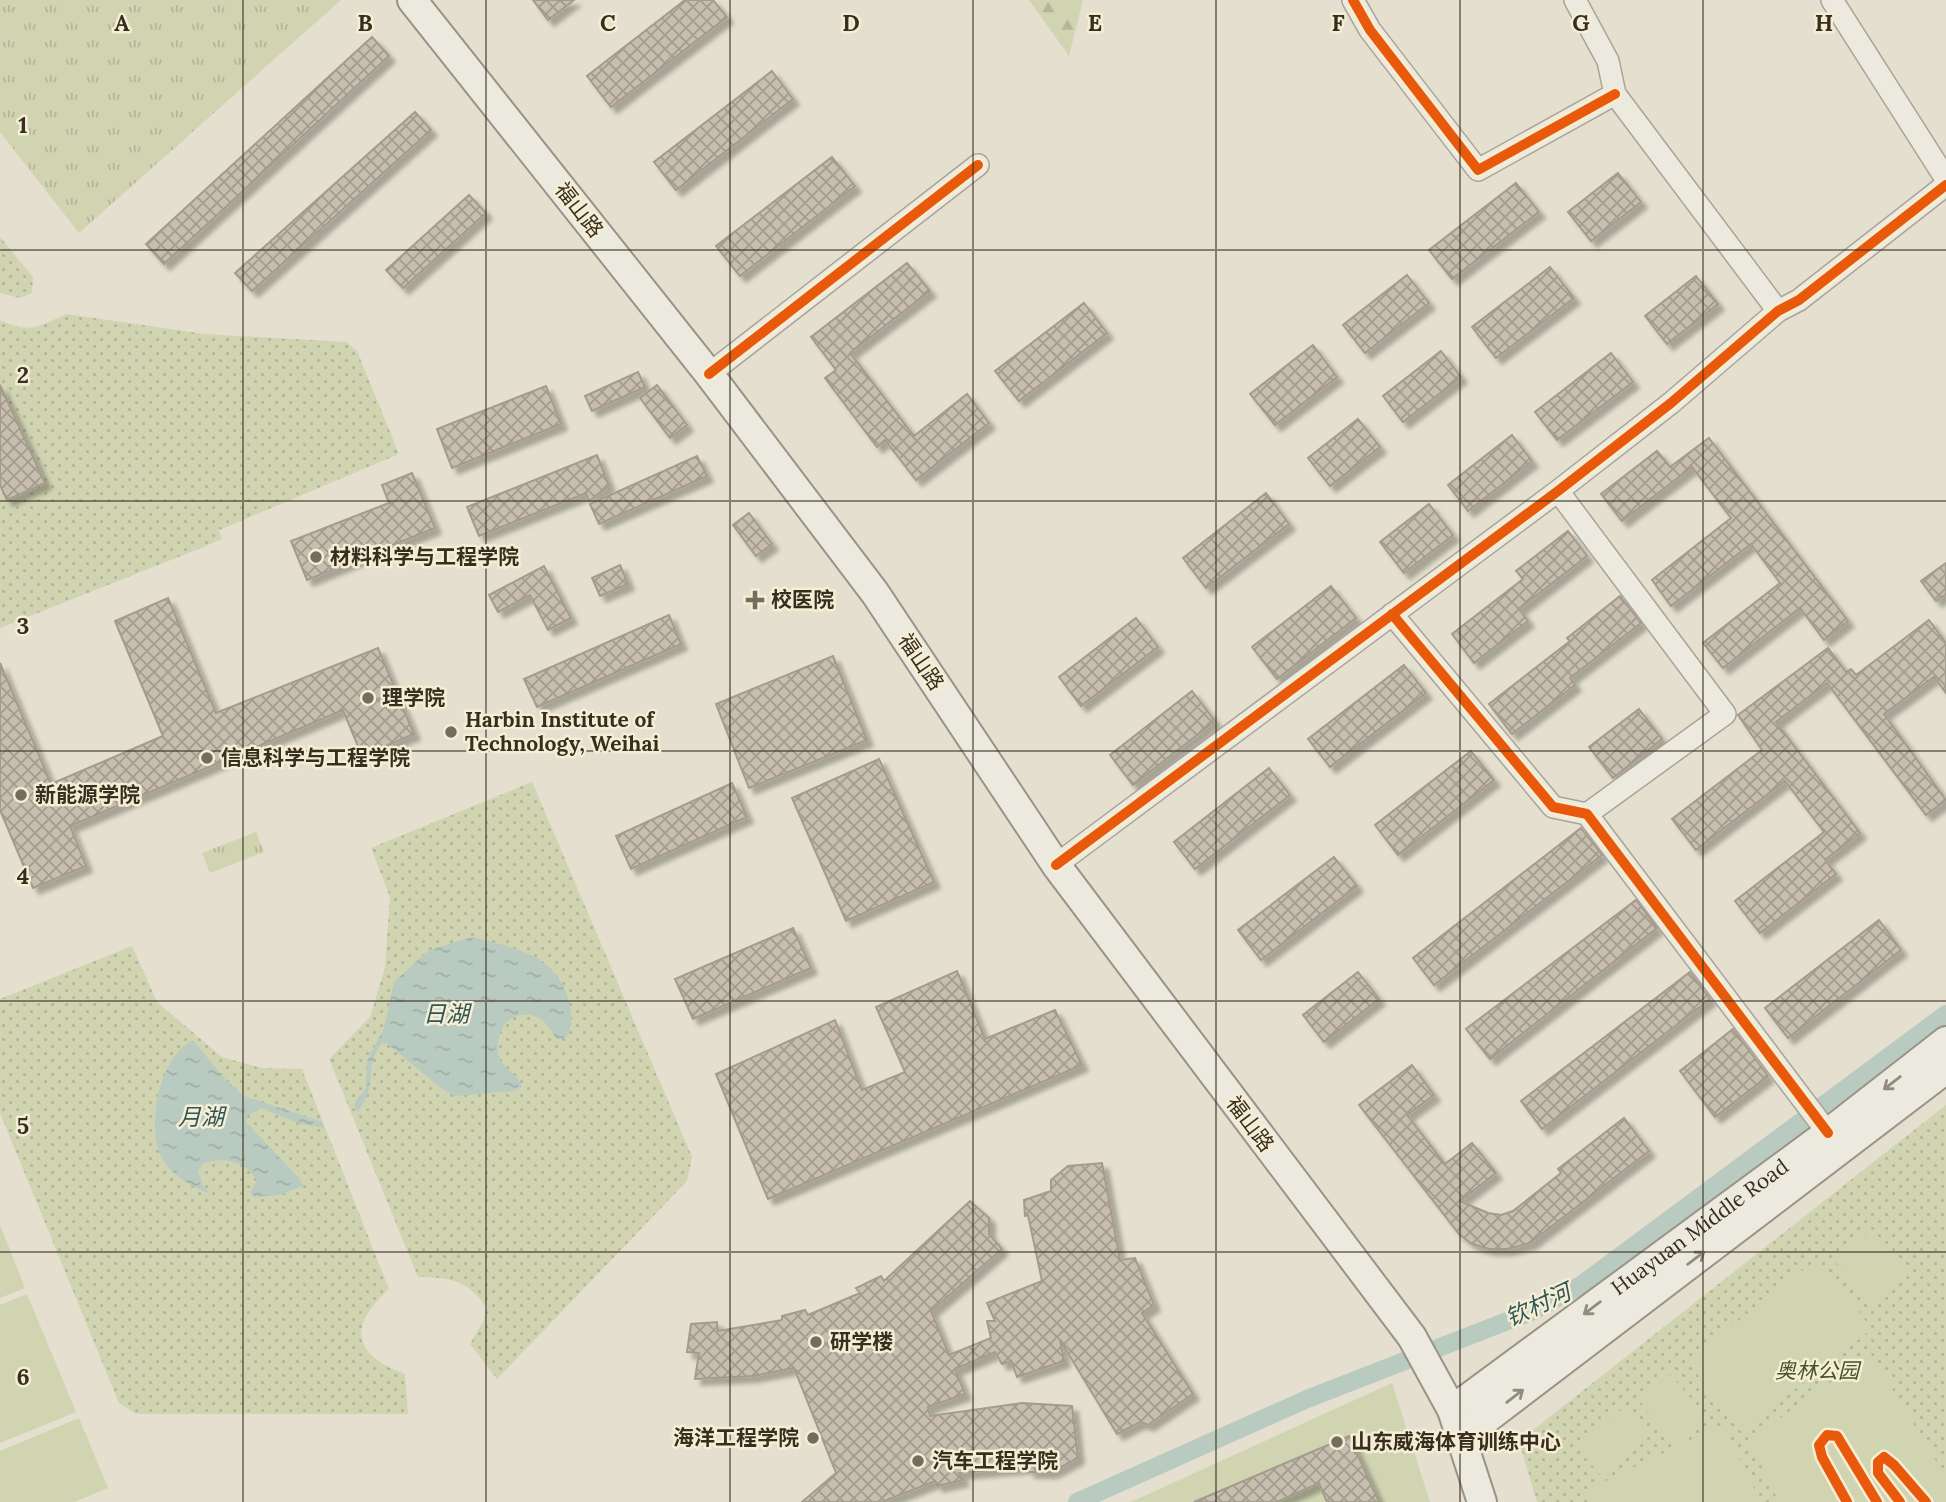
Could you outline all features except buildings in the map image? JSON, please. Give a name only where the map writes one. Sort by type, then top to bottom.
[{"type":"main road","name":"福山路","points":[[412,0],[709,374],[875,593],[1056,865],[1412,1338],[1452,1410],[1482,1502]]},
{"type":"main road","name":"Huayuan Middle Road","points":[[1452,1410],[1824,1127],[1946,1041]]},
{"type":"main road","name":"Huayuan Middle Road","points":[[1461,1438],[1946,1069]]},
{"type":"street","points":[[1353,0],[1370,30],[1478,170],[1615,94]]},
{"type":"street","points":[[1575,0],[1608,61],[1615,94],[1778,311]]},
{"type":"street","points":[[1056,865],[1558,491],[1671,403],[1778,311],[1799,300],[1946,182],[1832,0]]},
{"type":"street","points":[[709,374],[978,165]]},
{"type":"street","points":[[1558,491],[1725,714],[1587,814]]},
{"type":"street","points":[[1392,614],[1553,807],[1587,814],[1824,1127]]},
{"type":"green space","points":[[0,0],[341,0],[79,233],[0,132]]},
{"type":"green space","points":[[1029,0],[1083,0],[1069,56]]},
{"type":"green space","points":[[0,237],[33,277],[32,293],[20,298],[0,293]]},
{"type":"green space","points":[[66,314],[205,334],[346,342],[357,351],[399,454],[219,530],[222,539],[0,628],[0,320],[26,328]]},
{"type":"green space","points":[[532,782],[692,1157],[687,1181],[497,1379],[470,1344],[484,1320],[486,1307],[472,1291],[456,1282],[418,1277],[329,1059],[370,1017],[385,967],[390,897],[371,848]]},
{"type":"green space","points":[[256,832],[264,852],[210,873],[202,853]]},
{"type":"green space","points":[[132,946],[157,1002],[222,1057],[261,1068],[302,1069],[389,1289],[366,1316],[362,1339],[366,1349],[375,1358],[405,1374],[408,1414],[136,1414],[119,1403],[0,1113],[0,999]]},
{"type":"green space","name":"奥林公园","points":[[1946,1105],[1946,1502],[1537,1502],[1519,1441]]},
{"type":"green space","points":[[0,1225],[25,1288],[0,1298]]},
{"type":"green space","points":[[1872,1229],[1909,1275],[1872,1305],[1834,1260]]},
{"type":"green space","points":[[1817,1259],[1872,1329],[1741,1431],[1687,1361]]},
{"type":"green space","points":[[27,1294],[76,1412],[0,1443],[0,1305]]},
{"type":"green space","points":[[1871,1354],[1946,1477],[1946,1502],[1779,1502],[1749,1440]]},
{"type":"green space","points":[[1670,1374],[1706,1416],[1674,1443],[1639,1400]]},
{"type":"green space","name":"山东威海体育训练中心","points":[[1392,1383],[1430,1502],[1131,1502]]},
{"type":"green space","points":[[1626,1406],[1650,1435],[1600,1475],[1576,1446]]},
{"type":"green space","points":[[79,1418],[108,1488],[74,1502],[0,1502],[0,1451]]},
{"type":"green space","points":[[1723,1424],[1761,1502],[1593,1502],[1587,1490]]},
{"type":"water","name":"日湖","points":[[472,937],[518,949],[544,963],[555,973],[570,1007],[571,1025],[566,1038],[556,1039],[549,1027],[531,1015],[512,1019],[504,1026],[499,1037],[498,1051],[502,1062],[522,1087],[513,1091],[455,1096],[445,1091],[386,1043],[381,1044],[373,1062],[368,1094],[357,1112],[354,1104],[366,1088],[367,1061],[384,1028],[394,982],[429,950]]},
{"type":"water","name":"月湖","points":[[193,1040],[223,1077],[244,1096],[322,1122],[324,1128],[298,1123],[261,1108],[247,1116],[246,1122],[299,1178],[303,1186],[279,1195],[254,1197],[250,1193],[257,1180],[252,1173],[240,1164],[217,1160],[202,1164],[198,1171],[202,1184],[209,1192],[205,1192],[173,1172],[163,1160],[156,1140],[155,1125],[159,1091],[172,1060]]},
{"type":"waterway","name":"钦村河","points":[[1077,1502],[1307,1399],[1533,1311],[1581,1285],[1946,1014]]},
{"type":"cycle path","points":[[1353,0],[1370,30],[1478,170],[1615,94]]},
{"type":"cycle path","points":[[709,374],[978,165]]},
{"type":"cycle path","points":[[1056,865],[1558,491],[1671,403],[1778,311],[1799,300],[1946,185]]},
{"type":"cycle path","points":[[1392,614],[1553,807],[1587,814],[1828,1133]]},
{"type":"cycle path","points":[[1847,1502],[1822,1457],[1819,1445],[1827,1435],[1837,1436],[1877,1502]]},
{"type":"cycle path","points":[[1900,1502],[1878,1473],[1878,1462],[1884,1457],[1926,1502]]},
{"type":"place","name":"材料科学与工程学院","points":[[316,557]]},
{"type":"place","name":"校医院","points":[[755,600]]},
{"type":"place","name":"理学院","points":[[368,698]]},
{"type":"place","name":"Harbin Institute of Technology, Weihai","points":[[451,732]]},
{"type":"place","name":"信息科学与工程学院","points":[[207,758]]},
{"type":"place","name":"新能源学院","points":[[21,795]]},
{"type":"place","name":"研学楼","points":[[816,1342]]},
{"type":"place","name":"海洋工程学院","points":[[813,1438]]},
{"type":"place","name":"山东威海体育训练中心","points":[[1337,1442]]},
{"type":"place","name":"汽车工程学院","points":[[918,1461]]}]
